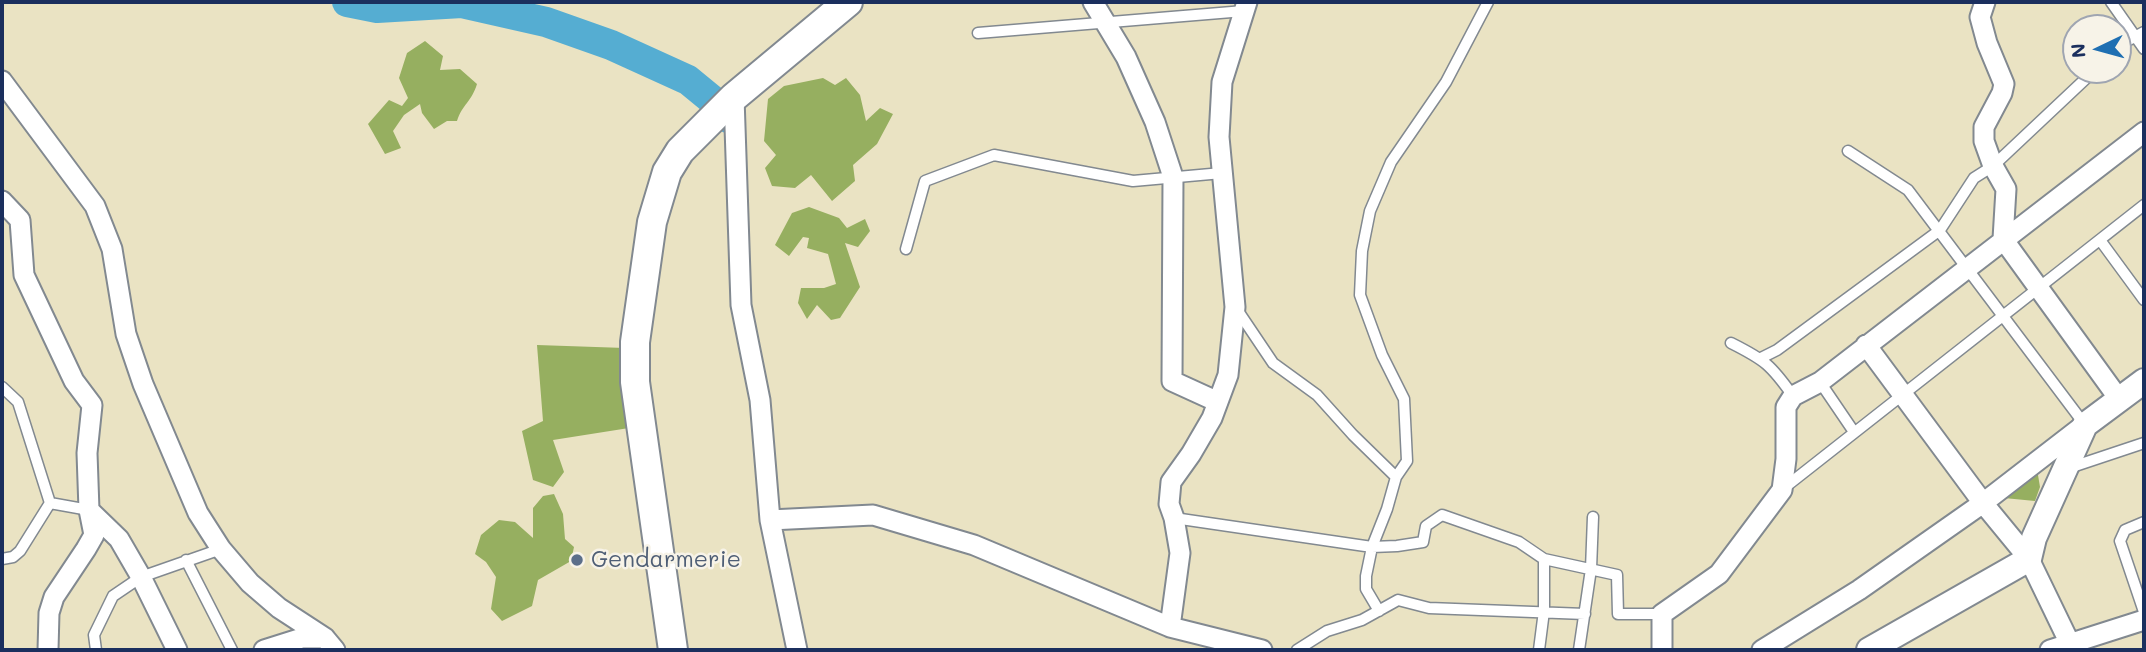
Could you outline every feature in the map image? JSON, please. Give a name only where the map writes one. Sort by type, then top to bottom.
[{"type":"main road","points":[[673,650],[634,362],[652,222],[667,172],[680,151],[733,97],[846,3]]},
{"type":"street","points":[[1093,2],[1126,57],[1151,111],[1173,177],[1172,381],[1218,402]]},
{"type":"street","points":[[1985,2],[1980,17],[1987,43],[2004,84],[1984,127],[1984,141],[1993,166],[2006,189],[2003,239],[2119,399]]},
{"type":"street","points":[[1170,627],[1180,552],[1169,504],[1171,482],[1191,454],[1218,402],[1228,375],[1235,307],[1219,137],[1222,82],[1245,6]]},
{"type":"street","points":[[2,81],[95,206],[111,249],[126,334],[143,384],[198,513],[220,549],[250,583],[279,608],[330,644]]},
{"type":"street","points":[[733,97],[741,305],[760,400],[770,520],[797,650]]},
{"type":"street","points":[[1662,650],[1662,614],[1719,574],[1782,489],[1786,459],[1786,407],[1793,396],[1820,382],[2144,132]]},
{"type":"street","points":[[2,201],[20,220],[24,275],[74,381],[92,405],[87,453],[89,510],[94,535],[54,597],[48,613],[48,650]]},
{"type":"street","points":[[1866,345],[1983,503],[2029,559],[2072,647]]},
{"type":"street","points":[[1762,650],[1858,590],[1983,503],[2144,381]]},
{"type":"street","points":[[1870,650],[2029,559],[2034,538],[2085,425]]},
{"type":"street","points":[[89,510],[119,539],[177,650]]},
{"type":"street","points":[[770,520],[873,516],[974,545],[1170,627],[1262,650]]},
{"type":"street","points":[[2050,650],[2072,647],[2144,620]]},
{"type":"street","points":[[264,650],[302,638],[330,644]]},
{"type":"lane","points":[[1379,611],[1366,589],[1372,547],[1396,477],[1407,461],[1404,399],[1382,355],[1360,295],[1362,251],[1370,211],[1391,162],[1446,82],[1477,18],[1488,2]]},
{"type":"lane","points":[[2111,2],[2140,35],[2144,49]]},
{"type":"lane","points":[[978,33],[1245,6]]},
{"type":"lane","points":[[1761,358],[1777,350],[1940,230],[1974,178],[1993,166],[2080,84]]},
{"type":"lane","points":[[1848,151],[1908,190],[2085,425]]},
{"type":"lane","points":[[906,249],[925,181],[994,155],[1133,181],[1222,173]]},
{"type":"lane","points":[[1782,489],[2144,205]]},
{"type":"lane","points":[[2100,240],[2144,300]]},
{"type":"lane","points":[[1235,307],[1273,363],[1317,395],[1396,477]]},
{"type":"lane","points":[[1731,343],[1761,358],[1777,373],[1793,396]]},
{"type":"lane","points":[[1820,382],[1854,432]]},
{"type":"lane","points":[[2,387],[18,402],[50,503],[20,551],[13,557],[2,559]]},
{"type":"lane","points":[[2065,469],[2144,443]]},
{"type":"lane","points":[[50,503],[89,510]]},
{"type":"lane","points":[[1174,518],[1372,547],[1423,542],[1426,526],[1442,515],[1519,542],[1544,559],[1617,575],[1618,614],[1662,614]]},
{"type":"lane","points":[[1580,650],[1591,569],[1592,517]]},
{"type":"lane","points":[[2144,522],[2125,530],[2120,541],[2144,612]]},
{"type":"lane","points":[[96,650],[94,635],[113,596],[141,577],[220,549]]},
{"type":"lane","points":[[1539,650],[1544,611],[1544,559]]},
{"type":"lane","points":[[186,560],[232,650]]},
{"type":"lane","points":[[1297,650],[1326,631],[1362,620],[1398,600],[1429,608],[1585,614]]},
{"type":"green space","points":[[425,41],[443,56],[440,70],[460,69],[477,84],[457,121],[447,121],[434,129],[422,113],[420,104],[404,115],[393,131],[401,148],[385,154],[368,124],[389,100],[402,106],[408,98],[399,78],[407,53]]},
{"type":"green space","points":[[823,78],[835,85],[846,78],[860,95],[866,121],[880,108],[893,114],[877,144],[853,165],[855,181],[832,201],[811,175],[795,188],[772,186],[765,168],[776,155],[764,141],[768,99],[784,86]]},
{"type":"green space","points":[[809,207],[839,218],[847,228],[865,219],[870,231],[858,247],[845,243],[860,287],[840,318],[831,320],[817,305],[807,319],[798,303],[801,288],[824,288],[836,284],[828,254],[807,248],[809,238],[803,237],[789,256],[775,245],[792,213]]},
{"type":"green space","points":[[537,345],[625,348],[629,428],[553,440],[564,472],[553,487],[533,480],[522,431],[543,421]]},
{"type":"green space","points":[[2024,475],[2038,475],[2040,487],[2035,501],[2004,498]]},
{"type":"green space","points":[[554,494],[563,514],[565,539],[574,547],[571,561],[538,580],[532,606],[502,621],[491,609],[496,577],[486,562],[475,554],[481,535],[499,520],[515,522],[533,538],[533,508],[543,496]]},
{"type":"waterway","points":[[347,2],[377,8],[462,3],[546,22],[611,45],[688,80],[716,103],[728,118]]},
{"type":"place","name":"Gendarmerie","points":[[577,560]]}]
